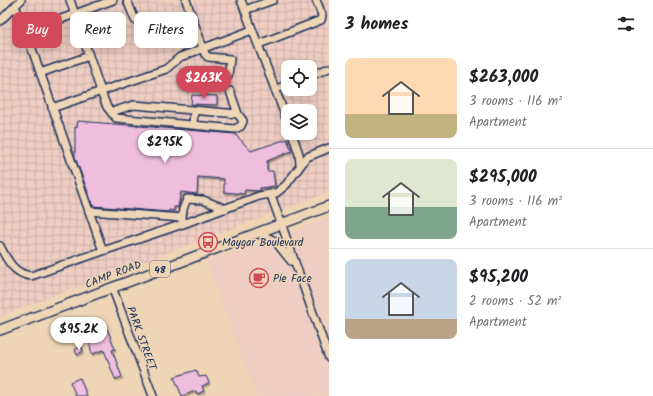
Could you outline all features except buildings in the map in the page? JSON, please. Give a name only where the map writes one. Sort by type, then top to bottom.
[{"type":"main road","name":"CAMP ROAD","points":[[0,330],[329,206]]},
{"type":"street","points":[[0,21],[22,0]]},
{"type":"street","points":[[70,0],[73,12]]},
{"type":"street","points":[[82,12],[114,0]]},
{"type":"street","points":[[127,0],[134,18]]},
{"type":"street","points":[[186,0],[207,57],[230,59],[228,76]]},
{"type":"street","points":[[241,0],[281,105]]},
{"type":"street","points":[[245,10],[273,0]]},
{"type":"street","points":[[259,44],[321,20],[322,15],[316,0]]},
{"type":"street","points":[[16,6],[18,12]]},
{"type":"street","points":[[52,108],[164,69],[180,57],[252,30]]},
{"type":"street","points":[[31,48],[104,251]]},
{"type":"street","points":[[86,48],[101,91],[111,112],[120,119],[234,129],[243,123],[242,117],[238,114],[230,91]]},
{"type":"street","points":[[40,73],[89,56]]},
{"type":"street","points":[[317,73],[329,68]]},
{"type":"street","points":[[275,90],[281,87]]},
{"type":"street","points":[[111,112],[134,105],[238,114]]},
{"type":"street","points":[[193,126],[194,110]]},
{"type":"street","points":[[294,140],[299,154],[300,164]]},
{"type":"street","points":[[0,246],[14,269],[24,275],[30,276],[104,251],[182,221],[226,209],[259,196],[270,195],[282,189],[300,164],[307,157],[329,148]]},
{"type":"street","points":[[270,195],[329,358]]},
{"type":"street","points":[[182,221],[182,208],[187,199],[203,200],[226,209]]},
{"type":"street","points":[[89,211],[182,221]]},
{"type":"street","points":[[258,233],[275,241],[298,271]]},
{"type":"street","name":"PARK STREET","points":[[112,287],[152,396]]},
{"type":"shaded area","points":[[15,0],[329,0],[329,192],[0,316],[0,15]]},
{"type":"shaded area","points":[[329,217],[329,396],[256,396],[206,261],[264,243]]},
{"type":"place","name":"Maygar Boulevard","points":[[208,242]]},
{"type":"place","name":"Pie Face","points":[[259,278]]}]
